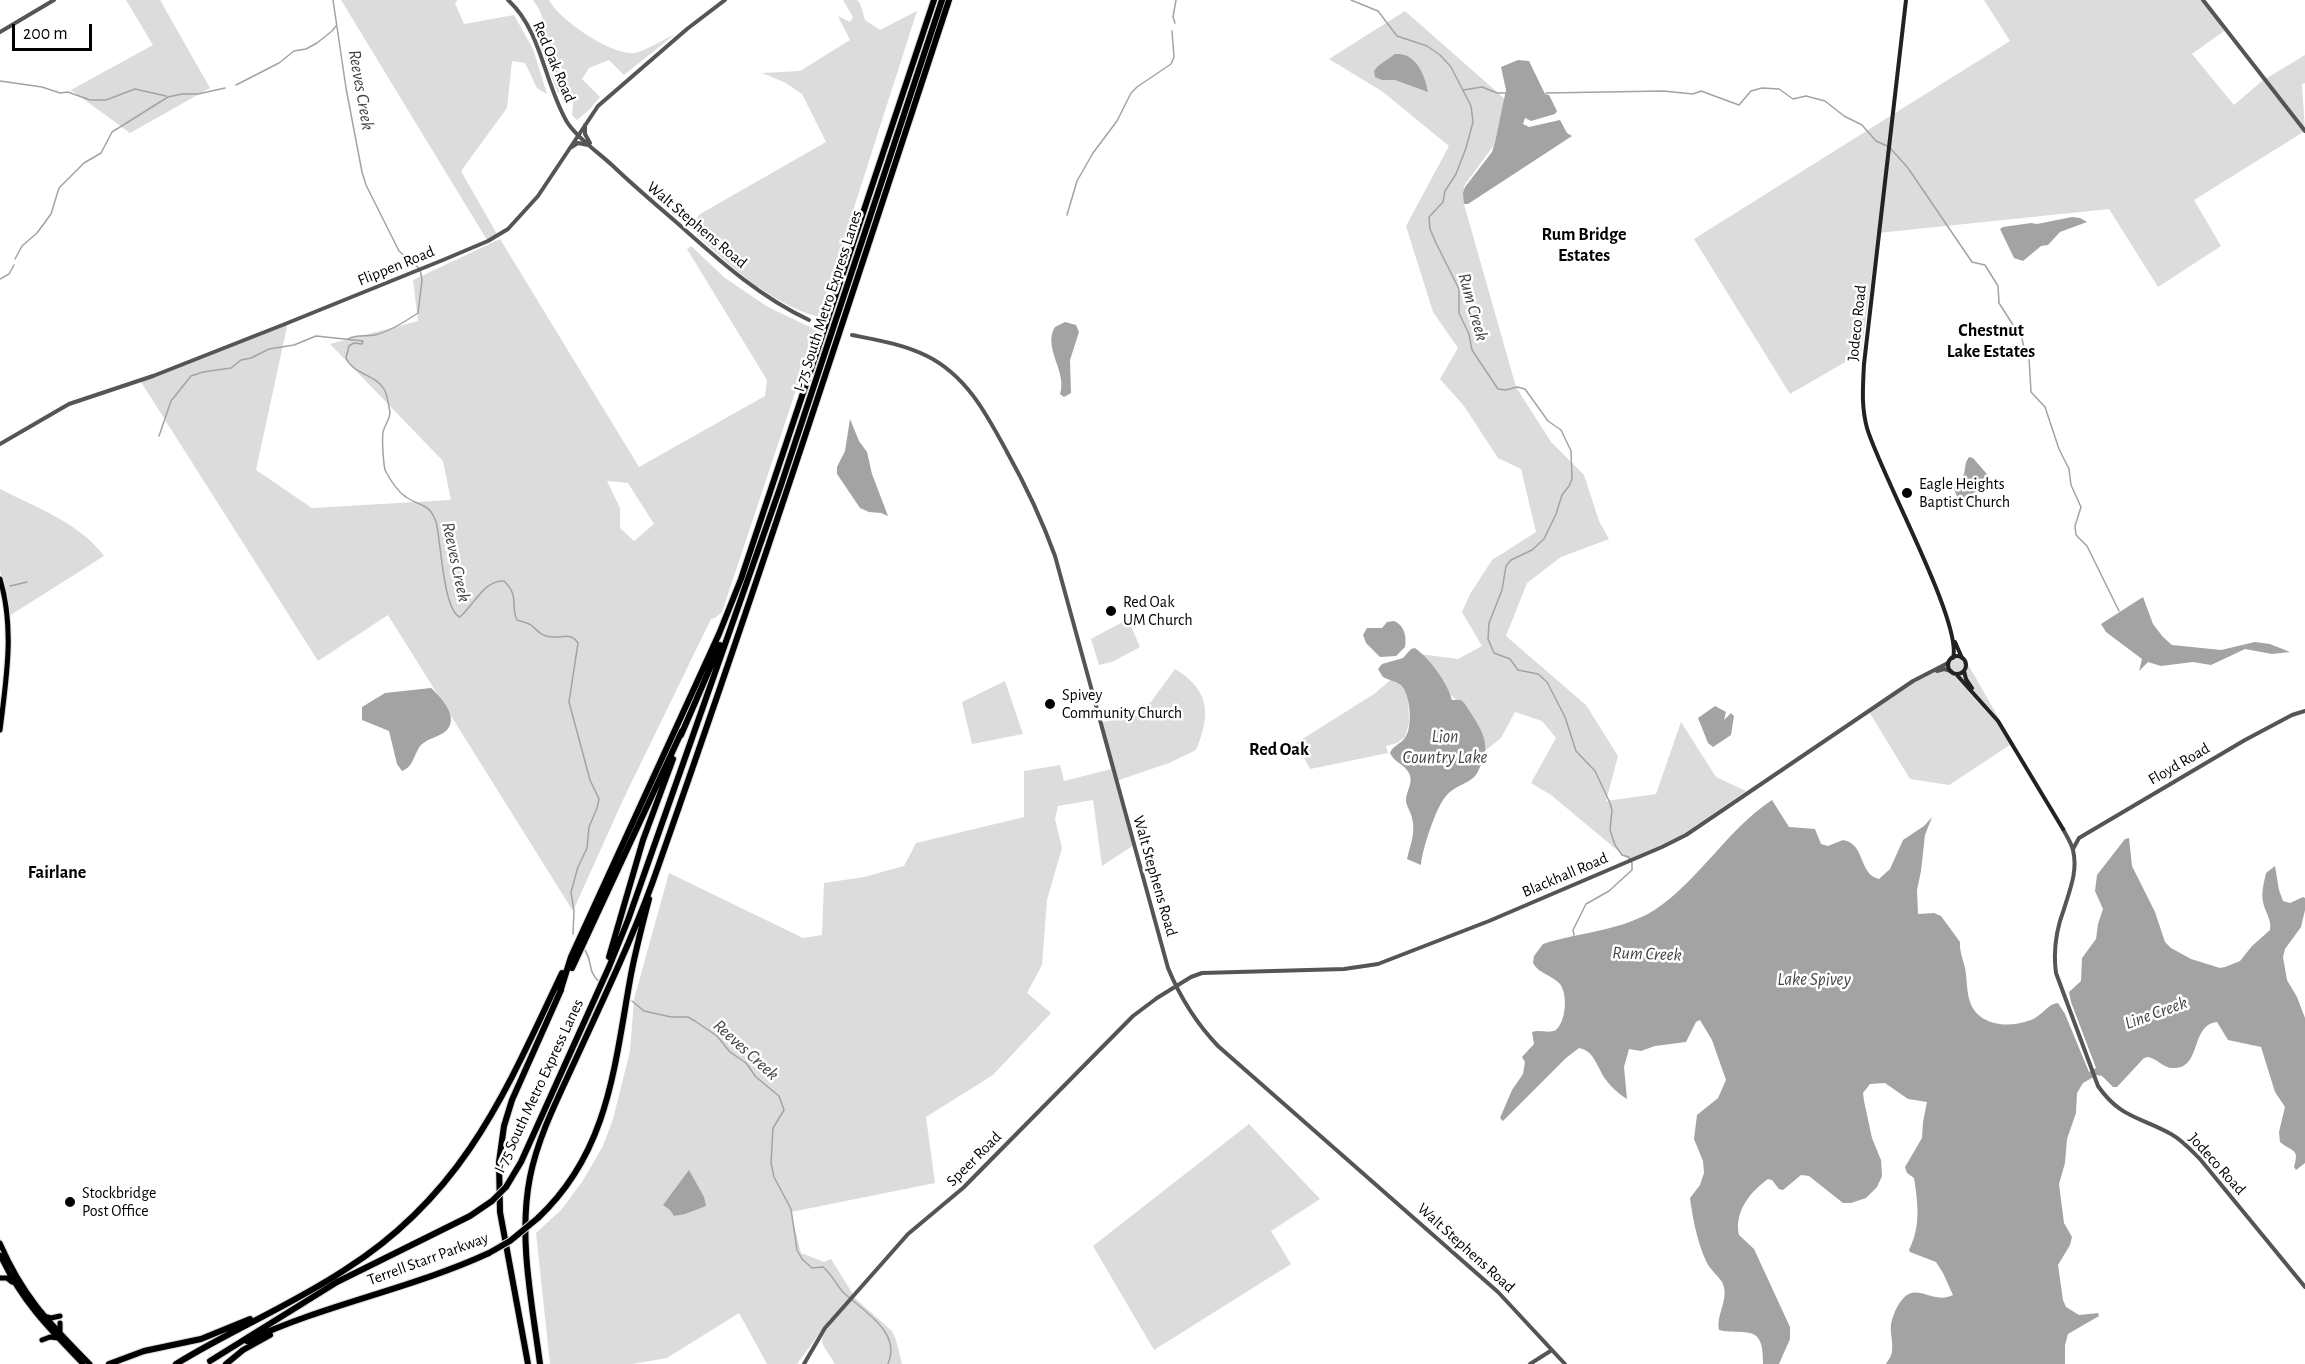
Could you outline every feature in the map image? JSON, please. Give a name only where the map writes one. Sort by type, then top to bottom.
[{"type":"highway","points":[[560,992],[572,957],[719,634],[741,579],[934,0]]},
{"type":"highway","name":"I-75 South Metro Express Lanes","points":[[337,1282],[470,1216],[492,1201],[506,1187],[519,1168],[596,998],[680,775],[780,488],[942,0]]},
{"type":"highway","points":[[540,1363],[525,1234],[530,1177],[539,1143],[659,866],[949,0]]},
{"type":"highway","points":[[0,579],[7,609],[9,640],[0,730]]},
{"type":"highway","name":"I-75 South Metro Express Lanes","points":[[608,967],[644,840],[682,731],[736,609]]},
{"type":"highway","points":[[528,1364],[500,1212],[499,1162],[504,1126],[512,1100],[560,992],[682,731]]},
{"type":"highway","points":[[599,1007],[638,903],[680,775]]},
{"type":"highway","name":"Terrell Starr Parkway","points":[[207,1362],[262,1334],[319,1312],[453,1268],[489,1253],[510,1241],[559,1197],[590,1150],[600,1126],[612,1080],[635,955],[659,866]]},
{"type":"highway","name":"Terrell Starr Parkway","points":[[176,1364],[330,1280],[376,1248],[413,1216],[444,1184],[494,1113],[572,957]]},
{"type":"highway","points":[[0,1243],[11,1269],[43,1316],[83,1364]]},
{"type":"highway","points":[[0,1257],[3,1267],[0,1272]]},
{"type":"highway","points":[[0,1257],[35,1314],[90,1364]]},
{"type":"highway","points":[[0,1278],[7,1278],[15,1284]]},
{"type":"highway","points":[[248,1324],[272,1315],[337,1282]]},
{"type":"highway","points":[[207,1362],[337,1282]]},
{"type":"highway","points":[[109,1364],[135,1354],[201,1339],[279,1308]]},
{"type":"highway","points":[[226,1364],[254,1343],[319,1312]]},
{"type":"highway","points":[[43,1316],[60,1319],[59,1336]]},
{"type":"highway","points":[[42,1340],[59,1336]]},
{"type":"main road","name":"Jodeco Road","points":[[1906,0],[1864,364],[1863,407],[1871,440],[1923,558],[1962,658]]},
{"type":"main road","name":"Jodeco Road","points":[[1951,634],[1954,647],[1953,658]]},
{"type":"main road","points":[[1983,703],[1966,679],[1965,663],[1962,658],[1953,658],[1948,663],[1953,672],[1998,721],[2062,829]]},
{"type":"main road","points":[[1953,672],[1964,669]]},
{"type":"street","points":[[0,32],[54,0]]},
{"type":"street","name":"Red Oak Road","points":[[507,0],[518,10],[532,34],[559,107],[568,124],[578,135]]},
{"type":"street","name":"Flippen Road","points":[[0,444],[69,404],[153,376],[488,241],[508,229],[538,196],[598,106],[687,28],[725,0]]},
{"type":"street","points":[[2203,0],[2305,131]]},
{"type":"street","points":[[585,125],[585,134],[592,147]]},
{"type":"street","name":"Walt Stephens Road","points":[[578,135],[737,276],[778,304],[809,320]]},
{"type":"street","points":[[569,148],[578,143],[592,147]]},
{"type":"street","name":"Walt Stephens Road","points":[[852,335],[892,343],[928,356],[959,379],[985,411],[1030,494],[1055,556],[1168,968],[1176,986],[1204,1031],[1218,1046],[1490,1285],[1565,1364]]},
{"type":"street","name":"Blackhall Road","points":[[1176,986],[1202,973],[1344,969],[1378,964],[1489,921],[1686,835],[1922,676],[1948,663]]},
{"type":"street","name":"Blackhall Road","points":[[1922,676],[1944,669],[1953,672]]},
{"type":"street","name":"Floyd Road","points":[[2073,849],[2079,838],[2149,795],[2263,730],[2305,711]]},
{"type":"street","points":[[2062,829],[2073,849]]},
{"type":"street","name":"Jodeco Road","points":[[2073,849],[2074,878],[2058,931],[2055,962],[2060,987],[2095,1078],[2108,1100],[2119,1110],[2170,1133],[2182,1141],[2200,1159],[2305,1287]]},
{"type":"street","name":"Speer Road","points":[[804,1364],[825,1328],[908,1234],[963,1188],[1128,1022],[1156,998],[1176,986]]},
{"type":"street","points":[[1530,1364],[1552,1350]]},
{"type":"shaded area","points":[[126,0],[160,0],[210,88],[130,133],[71,90],[153,45]]},
{"type":"shaded area","points":[[341,0],[458,0],[455,3],[464,24],[514,15],[533,49],[547,94],[537,88],[525,63],[512,61],[507,108],[461,171],[497,234],[487,240]]},
{"type":"shaded area","points":[[533,0],[549,0],[563,17],[587,35],[613,49],[625,52],[639,52],[674,35],[624,75],[609,60],[589,68],[582,79],[600,97],[577,120],[572,115],[574,96],[558,93],[534,31],[545,24]]},
{"type":"shaded area","points":[[843,0],[857,0],[865,20],[880,30],[917,11],[819,317],[783,303],[750,281],[690,228],[700,214],[826,142],[802,94],[786,83],[762,73],[800,71],[850,40],[838,16],[850,22],[853,17]]},
{"type":"shaded area","points":[[1984,0],[2203,0],[2224,31],[2192,54],[2234,105],[2262,81],[2305,55],[2305,83],[2302,84],[2305,131],[2194,200],[2221,246],[2158,287],[2109,209],[1878,233],[1861,353],[1790,394],[1694,239],[2010,41]]},
{"type":"shaded area","points":[[1405,11],[1505,99],[1494,145],[1464,186],[1464,204],[1516,387],[1551,442],[1584,475],[1599,521],[1609,539],[1561,557],[1527,583],[1506,636],[1586,705],[1618,756],[1606,801],[1656,794],[1681,722],[1716,777],[1746,791],[1682,835],[1629,860],[1551,795],[1531,783],[1556,738],[1542,721],[1515,712],[1501,738],[1481,754],[1457,701],[1435,680],[1420,654],[1458,659],[1482,646],[1462,612],[1470,594],[1492,560],[1536,532],[1521,469],[1498,458],[1464,406],[1440,379],[1458,348],[1433,312],[1406,226],[1449,146],[1383,92],[1329,59]]},
{"type":"shaded area","points":[[500,239],[639,467],[765,396],[767,380],[687,249],[691,246],[725,278],[768,307],[816,330],[722,612],[711,619],[622,802],[573,911],[388,615],[318,661],[141,382],[288,322],[256,470],[312,508],[451,500],[443,461],[330,344],[418,321],[413,280]],"holes":[[[607,481],[628,483],[654,524],[634,541],[620,528],[620,508]]]},
{"type":"shaded area","points":[[0,489],[70,525],[94,544],[104,556],[9,616],[0,570]]},
{"type":"shaded area","points":[[1128,619],[1140,647],[1112,662],[1099,665],[1091,639]]},
{"type":"shaded area","points":[[1961,652],[2013,743],[1949,785],[1910,779],[1868,710]]},
{"type":"shaded area","points":[[1175,669],[1195,686],[1204,704],[1204,726],[1196,750],[1169,763],[1116,781],[1134,845],[1102,866],[1093,800],[1058,806],[1055,819],[1062,848],[1047,900],[1042,965],[1027,993],[1051,1013],[993,1075],[926,1117],[935,1183],[791,1212],[801,1253],[824,1262],[831,1259],[856,1299],[892,1331],[902,1364],[835,1364],[824,1347],[822,1339],[832,1323],[830,1319],[797,1364],[767,1364],[739,1313],[667,1358],[632,1364],[550,1364],[536,1233],[561,1210],[582,1182],[603,1146],[613,1119],[630,1051],[634,999],[669,873],[803,938],[822,935],[824,883],[864,877],[904,866],[916,843],[1024,817],[1024,771],[1060,765],[1064,781],[1111,769],[1099,723],[1126,717],[1151,702]]},
{"type":"shaded area","points":[[1394,677],[1408,689],[1409,723],[1405,737],[1397,743],[1386,746],[1388,753],[1310,769],[1296,743],[1374,694]]},
{"type":"shaded area","points":[[1005,681],[1023,734],[972,744],[962,702]]},
{"type":"shaded area","points":[[1249,1124],[1320,1199],[1271,1231],[1291,1264],[1154,1350],[1093,1246]]},
{"type":"water","points":[[1395,54],[1402,54],[1414,61],[1422,72],[1428,92],[1395,80],[1382,80],[1375,77],[1374,71],[1378,66]]},
{"type":"water","points":[[1518,60],[1529,61],[1545,94],[1549,95],[1557,111],[1555,114],[1531,121],[1525,118],[1523,124],[1529,127],[1560,120],[1567,133],[1572,136],[1468,204],[1464,204],[1465,187],[1492,152],[1495,142],[1506,90],[1501,67]]},
{"type":"water","points":[[2072,217],[2087,222],[2060,232],[2048,245],[2041,246],[2023,261],[2014,258],[2000,229],[2003,227],[2037,224]]},
{"type":"water","points":[[1065,322],[1076,325],[1079,332],[1070,360],[1071,393],[1064,397],[1060,394],[1061,377],[1051,343],[1055,327]]},
{"type":"water","points":[[850,419],[859,441],[867,452],[872,474],[888,516],[860,508],[837,474],[837,467],[845,451]]},
{"type":"water","points":[[1969,457],[1973,458],[1993,481],[1959,502],[1954,489],[1964,474]]},
{"type":"water","points":[[2143,597],[2153,624],[2172,645],[2221,650],[2255,642],[2270,644],[2290,652],[2272,654],[2245,649],[2211,665],[2193,662],[2161,666],[2148,662],[2139,671],[2142,659],[2106,632],[2101,624]]},
{"type":"water","points":[[1394,621],[1404,631],[1405,647],[1396,656],[1380,657],[1366,643],[1363,635],[1367,628],[1382,628],[1387,622]]},
{"type":"water","name":"Lion Country Lake","points":[[1415,648],[1437,671],[1452,700],[1461,700],[1465,704],[1483,734],[1485,742],[1484,758],[1476,776],[1452,790],[1438,809],[1430,829],[1421,865],[1407,859],[1413,828],[1406,800],[1410,776],[1390,753],[1404,739],[1408,731],[1410,717],[1407,695],[1401,685],[1383,677],[1378,669],[1382,664],[1403,658]]},
{"type":"water","points":[[431,688],[448,708],[450,726],[443,733],[421,745],[411,763],[402,771],[397,764],[389,731],[362,720],[362,707],[385,693]]},
{"type":"water","points":[[1715,706],[1726,712],[1724,720],[1731,713],[1734,716],[1731,735],[1713,747],[1708,743],[1698,718]]},
{"type":"water","name":"Lake Spivey","points":[[1772,800],[1789,827],[1815,829],[1821,844],[1828,846],[1843,840],[1850,843],[1859,853],[1864,866],[1872,876],[1879,879],[1890,869],[1903,840],[1924,826],[1932,817],[1925,835],[1917,890],[1918,914],[1934,913],[1941,916],[1960,942],[1968,995],[1974,1010],[1988,1021],[2014,1024],[2035,1018],[2058,1003],[2065,1014],[2089,1072],[2096,1068],[2069,992],[2081,981],[2082,958],[2096,939],[2103,909],[2095,891],[2097,875],[2125,839],[2129,838],[2132,866],[2155,912],[2165,942],[2191,959],[2220,968],[2240,961],[2252,946],[2270,930],[2263,902],[2263,891],[2266,873],[2275,866],[2283,901],[2290,903],[2305,898],[2301,927],[2285,949],[2283,957],[2287,980],[2305,1018],[2305,1163],[2296,1170],[2294,1167],[2295,1153],[2280,1142],[2279,1132],[2285,1107],[2275,1092],[2261,1047],[2228,1040],[2217,1022],[2203,1030],[2193,1054],[2183,1066],[2170,1068],[2152,1058],[2144,1058],[2117,1087],[2113,1087],[2102,1076],[2097,1075],[2083,1083],[2077,1093],[2076,1113],[2067,1139],[2065,1163],[2059,1184],[2064,1223],[2072,1237],[2058,1265],[2066,1307],[2079,1315],[2098,1313],[2099,1316],[2068,1334],[2065,1345],[2065,1364],[1886,1364],[1892,1353],[1892,1320],[1907,1295],[1921,1293],[1944,1298],[1953,1295],[1936,1262],[1909,1250],[1917,1224],[1917,1206],[1914,1178],[1907,1173],[1905,1167],[1922,1138],[1927,1102],[1908,1099],[1885,1083],[1870,1084],[1863,1093],[1864,1101],[1872,1138],[1881,1160],[1882,1176],[1877,1187],[1866,1198],[1843,1203],[1809,1176],[1801,1175],[1783,1190],[1768,1179],[1755,1190],[1741,1211],[1739,1235],[1754,1249],[1790,1327],[1790,1339],[1779,1364],[1763,1364],[1763,1351],[1757,1336],[1745,1332],[1719,1330],[1719,1318],[1724,1301],[1723,1284],[1706,1261],[1698,1238],[1690,1198],[1700,1185],[1704,1173],[1703,1161],[1694,1139],[1697,1115],[1718,1098],[1726,1080],[1712,1040],[1700,1020],[1696,1022],[1686,1042],[1655,1046],[1641,1051],[1629,1049],[1624,1067],[1627,1099],[1608,1083],[1592,1056],[1579,1048],[1503,1121],[1500,1118],[1512,1090],[1523,1074],[1525,1062],[1522,1057],[1534,1044],[1532,1032],[1556,1030],[1564,1014],[1565,1001],[1560,984],[1539,970],[1533,963],[1534,956],[1543,944],[1615,927],[1656,909],[1672,897],[1742,825]]},
{"type":"water","points":[[689,1170],[704,1197],[706,1206],[674,1216],[663,1205]]},
{"type":"waterway","name":"Reeves Creek","points":[[333,0],[346,88],[366,185],[399,251],[420,269],[422,280],[418,313],[380,334],[348,339]]},
{"type":"waterway","points":[[1175,23],[1173,17],[1176,0]]},
{"type":"waterway","name":"Rum Creek","points":[[1351,0],[1378,11],[1397,36],[1427,46],[1440,55],[1451,67],[1471,106],[1473,122],[1466,148],[1456,174],[1445,191],[1443,202],[1429,217],[1430,229],[1459,289],[1459,313],[1469,334],[1472,350],[1498,389],[1506,390],[1517,387],[1525,389],[1548,421],[1561,430],[1571,451],[1572,479],[1562,495],[1544,539],[1532,550],[1511,560],[1506,566],[1502,590],[1489,623],[1488,639],[1494,653],[1510,659],[1518,670],[1538,674],[1547,682],[1565,717],[1576,751],[1595,771],[1610,803],[1612,810],[1610,830],[1615,845],[1622,855],[1629,857],[1632,863],[1632,870],[1609,891],[1586,904],[1573,930],[1574,935]]},
{"type":"waterway","points":[[236,85],[279,63],[294,51],[306,49],[317,43],[336,26]]},
{"type":"waterway","points":[[1067,215],[1077,181],[1093,153],[1117,121],[1131,93],[1171,64],[1174,57],[1172,31]]},
{"type":"waterway","points":[[0,81],[42,87],[60,93],[68,92],[90,100],[106,100],[135,89],[166,96]]},
{"type":"waterway","points":[[1463,90],[1482,87],[1497,93],[1508,93]]},
{"type":"waterway","points":[[15,259],[22,246],[37,233],[51,214],[59,188],[84,163],[101,153],[112,132],[168,97],[225,88]]},
{"type":"waterway","points":[[1546,93],[1663,91],[1693,94],[1701,91],[1739,105],[1751,91],[1762,88],[1779,89],[1793,99],[1806,96],[1825,101],[1844,116],[1862,125],[1876,141],[1887,146]]},
{"type":"waterway","points":[[1891,149],[1908,168],[1972,262],[1985,265],[1998,286],[1999,303],[2022,339],[2029,358],[2031,392],[2045,407],[2059,449],[2069,469],[2071,485],[2081,507],[2075,526],[2076,535],[2087,546],[2119,611]]},
{"type":"waterway","points":[[0,279],[9,274],[14,265]]},
{"type":"waterway","name":"Reeves Creek","points":[[159,436],[171,401],[191,376],[231,368],[241,360],[269,349],[294,345],[316,336],[363,341],[362,344],[354,343],[349,346],[346,358],[354,368],[376,380],[385,391],[390,414],[383,435],[385,469],[400,492],[427,508],[436,522],[446,589],[454,612],[460,617],[491,584],[504,581],[512,591],[517,620],[529,624],[545,636],[569,637],[578,643],[569,702],[590,780],[599,799],[589,827],[587,848],[578,867],[571,892],[574,911],[573,934]]},
{"type":"waterway","points":[[10,586],[27,582]]},
{"type":"waterway","name":"Reeves Creek","points":[[585,950],[591,970],[600,983]]},
{"type":"waterway","name":"Reeves Creek","points":[[632,1001],[644,1011],[671,1017],[688,1017],[695,1021],[717,1036],[730,1052],[746,1063],[756,1077],[779,1096],[784,1110],[773,1128],[771,1163],[774,1177],[791,1209],[797,1250],[802,1259],[812,1268],[823,1267],[844,1293],[878,1323],[890,1342],[891,1352],[888,1364]]},
{"type":"place","name":"Eagle Heights Baptist Church","points":[[1907,493]]},
{"type":"place","name":"Red Oak UM Church","points":[[1111,611]]},
{"type":"place","name":"Spivey Community Church","points":[[1050,704]]},
{"type":"place","name":"Stockbridge Post Office","points":[[70,1202]]},
{"type":"district","name":"Rum Bridge Estates","points":[[1584,245]]},
{"type":"district","name":"Chestnut Lake Estates","points":[[1991,341]]},
{"type":"district","name":"Red Oak","points":[[1279,750]]},
{"type":"district","name":"Fairlane","points":[[57,873]]},
{"type":"water label","name":"Line Creek","points":[[2156,1013]]}]
